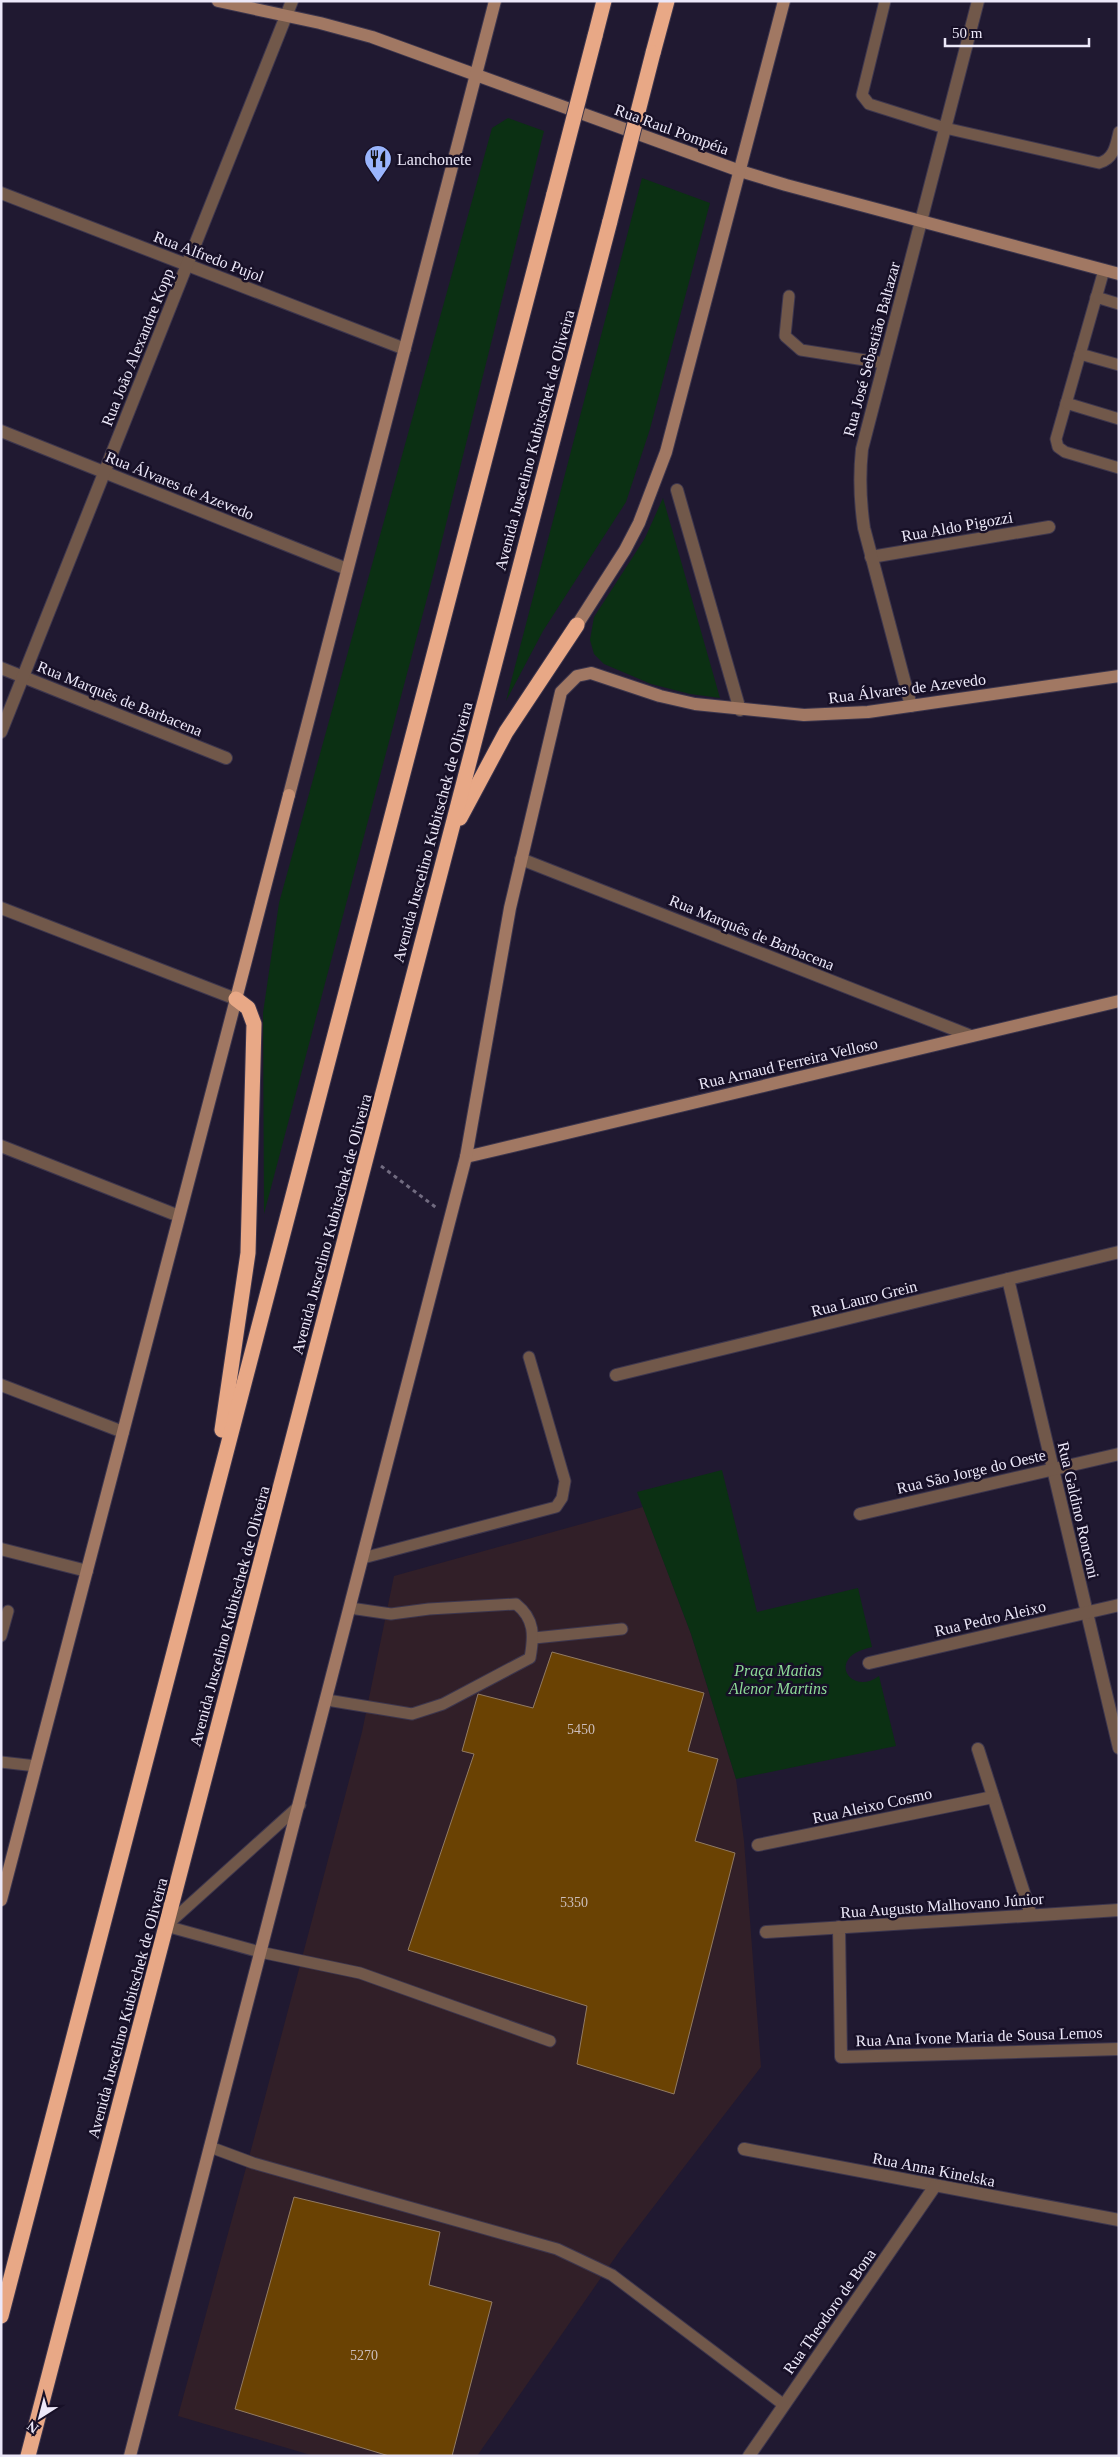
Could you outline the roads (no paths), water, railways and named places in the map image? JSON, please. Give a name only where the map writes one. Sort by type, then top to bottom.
[{"type":"highway","points":[[1,2316],[604,1]]},
{"type":"highway","name":"Avenida Juscelino Kubitschek de Oliveira","points":[[28,2456],[667,1]]},
{"type":"highway","points":[[447,844],[506,732],[577,625]]},
{"type":"highway","points":[[209,1513],[243,1296],[251,1214],[254,1024],[248,1008],[236,999]]},
{"type":"main road","name":"Rua Raul Pompéia","points":[[218,1],[286,15],[372,37],[740,171],[1119,274]]},
{"type":"main road","points":[[1,1900],[495,1]]},
{"type":"main road","points":[[577,625],[625,550],[652,493],[679,407],[784,1]]},
{"type":"main road","name":"Rua Álvares de Azevedo","points":[[521,859],[561,692],[577,676],[591,673],[676,701],[740,710],[835,715],[1119,676]]},
{"type":"main road","points":[[130,2456],[260,1952],[300,1805],[466,1157],[502,952],[521,859]]},
{"type":"main road","name":"Rua Arnaud Ferreira Velloso","points":[[466,1157],[1119,1001]]},
{"type":"street","name":"Rua João Alexandre Kopp","points":[[1,732],[187,265],[218,194],[292,1]]},
{"type":"street","name":"Rua José Sebastião Baltazar","points":[[911,706],[871,557],[860,500],[859,475],[862,449],[978,1]]},
{"type":"street","name":"Rua Alfredo Pujol","points":[[1,193],[404,349]]},
{"type":"street","name":"Rua Álvares de Azevedo","points":[[1,431],[347,569]]},
{"type":"street","points":[[677,490],[740,710]]},
{"type":"street","name":"Rua Aldo Pigozzi","points":[[871,557],[1049,527]]},
{"type":"street","name":"Rua Marquês de Barbacena","points":[[1,668],[226,758]]},
{"type":"street","name":"Rua Marquês de Barbacena","points":[[521,859],[971,1036]]},
{"type":"street","points":[[1,908],[236,999]]},
{"type":"street","points":[[1,1146],[179,1216]]},
{"type":"street","name":"Rua Lauro Grein","points":[[616,1375],[1119,1252]]},
{"type":"street","name":"Rua Galdino Ronconi","points":[[1008,1280],[1119,1748]]},
{"type":"street","points":[[1,1385],[123,1432]]},
{"type":"street","name":"Rua São Jorge do Oeste","points":[[860,1514],[1119,1454]]},
{"type":"street","points":[[1,1549],[87,1571]]},
{"type":"street","name":"Rua Pedro Aleixo","points":[[869,1663],[1119,1605]]},
{"type":"street","points":[[978,1748],[1031,1915]]},
{"type":"street","name":"Rua Aleixo Cosmo","points":[[758,1846],[993,1797]]},
{"type":"street","name":"Rua Augusto Malhovano Júnior","points":[[766,1932],[1119,1910]]},
{"type":"street","name":"Rua Ana Ivone Maria de Sousa Lemos","points":[[839,1927],[840,2057],[1119,2048]]},
{"type":"street","name":"Rua Anna Kinelska","points":[[744,2149],[1119,2220]]},
{"type":"street","name":"Rua Theodoro de Bona","points":[[749,2456],[936,2186]]},
{"type":"lane","points":[[885,1],[862,95],[869,104],[945,128],[1099,162],[1106,161],[1114,151],[1119,132]]},
{"type":"lane","points":[[1104,270],[1056,439],[1058,446],[1068,454],[1119,468]]},
{"type":"lane","points":[[789,296],[785,336],[801,350],[884,363]]},
{"type":"lane","points":[[1096,297],[1119,304]]},
{"type":"lane","points":[[1080,354],[1119,365]]},
{"type":"lane","points":[[1066,403],[1112,417]]},
{"type":"lane","points":[[363,1558],[556,1507],[562,1498],[565,1481],[529,1357]]},
{"type":"lane","points":[[327,1700],[412,1714],[443,1704],[530,1658],[534,1638],[527,1613],[516,1604],[429,1609],[391,1614],[350,1608]]},
{"type":"lane","points":[[1,1636],[8,1611]]},
{"type":"lane","points":[[534,1638],[622,1629]]},
{"type":"lane","points":[[1,1762],[36,1766]]},
{"type":"lane","points":[[166,1926],[300,1805]]},
{"type":"lane","points":[[166,1926],[260,1952],[360,1973],[550,2041]]},
{"type":"lane","points":[[210,2147],[253,2162],[557,2249],[612,2275],[784,2406]]},
{"type":"place","name":"Lanchonete","points":[[378,183]]},
{"type":"park label","name":"Praça Matias Alenor Martins","points":[[778,1679]]}]
